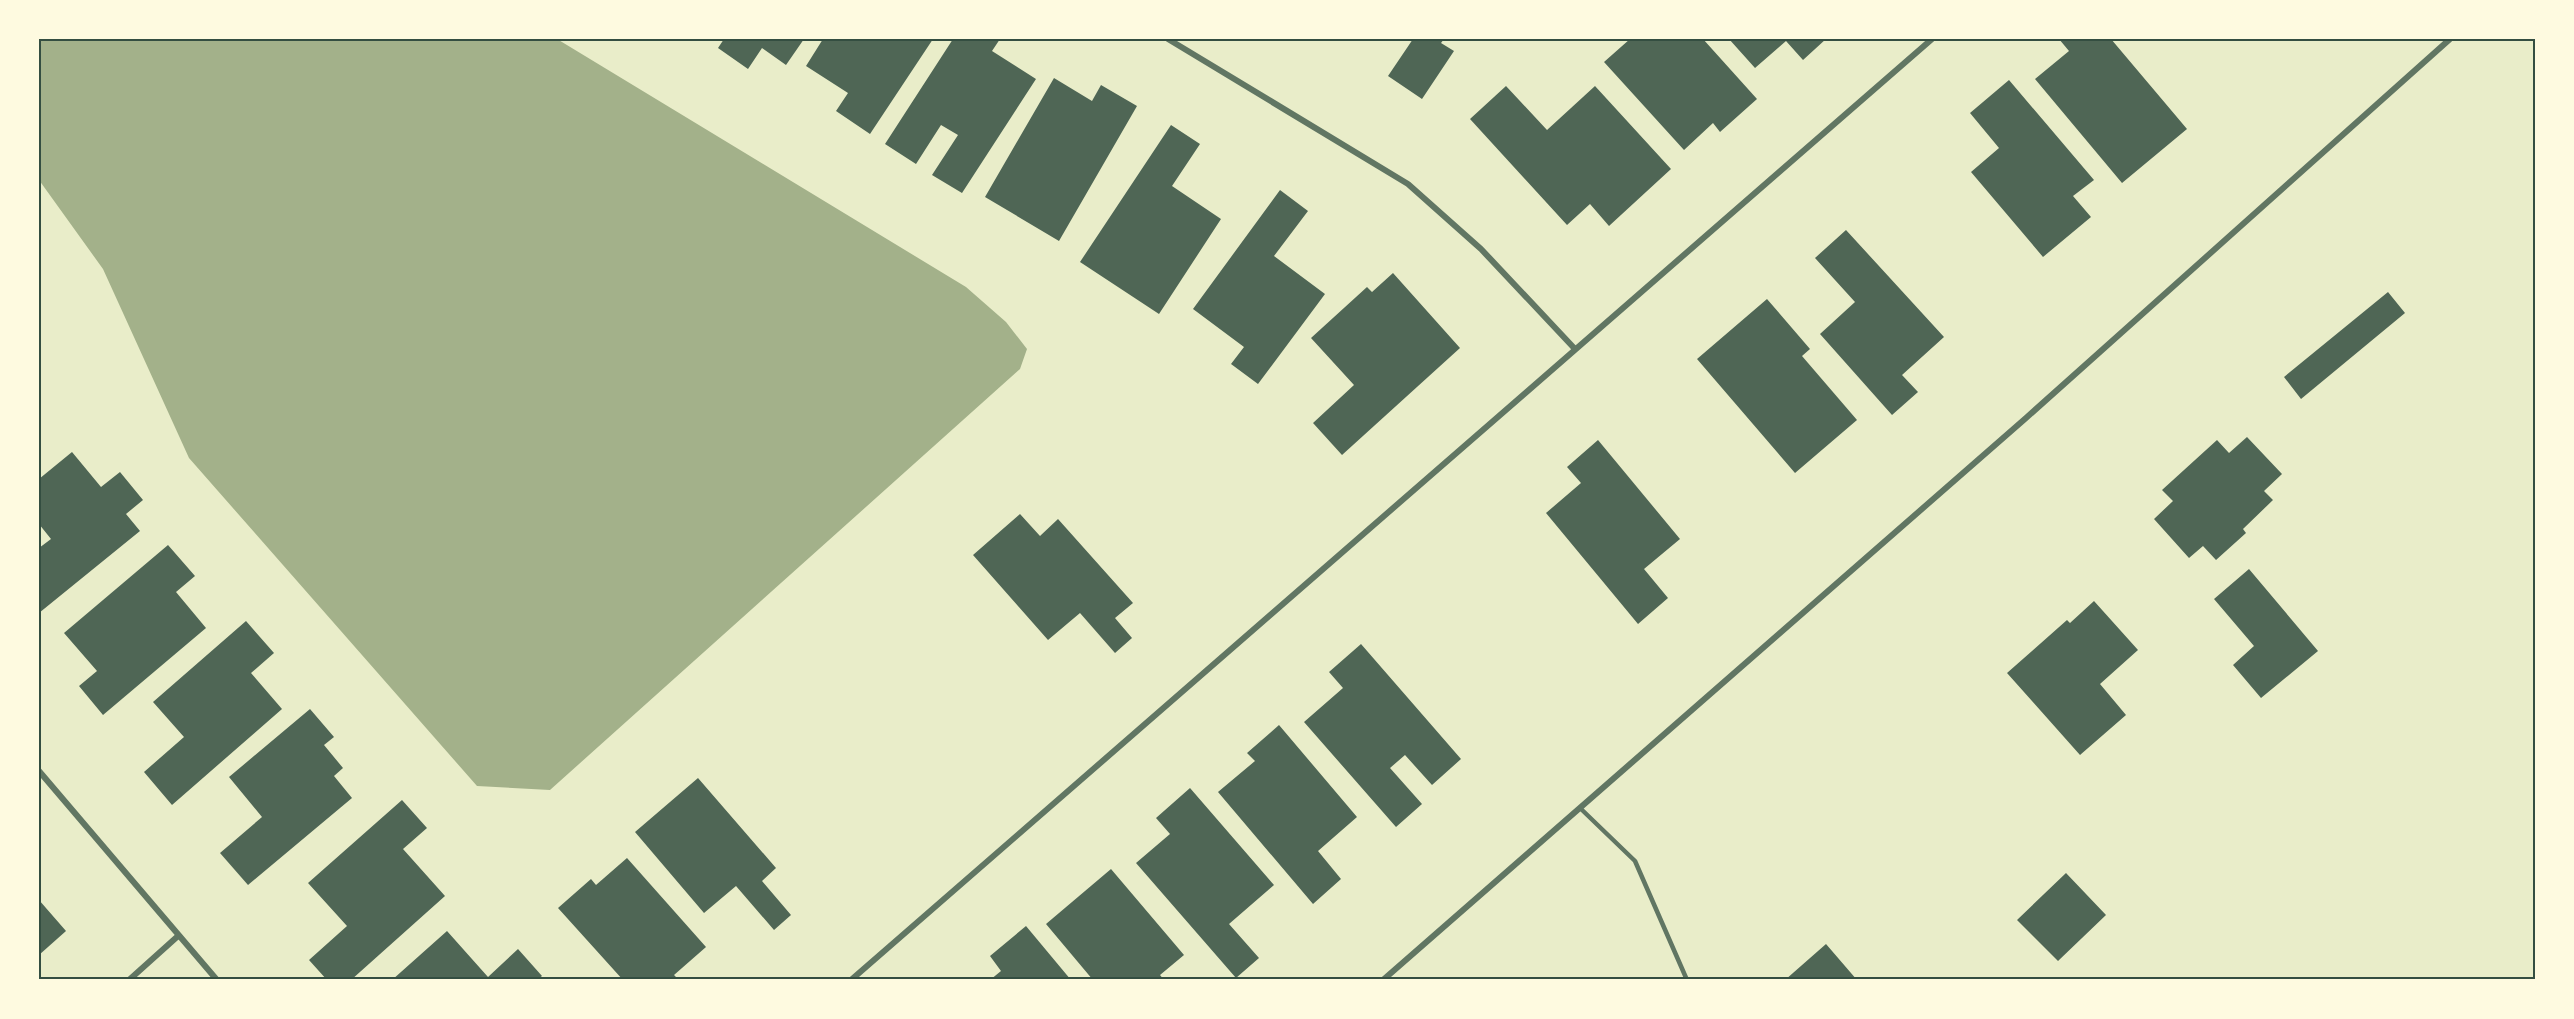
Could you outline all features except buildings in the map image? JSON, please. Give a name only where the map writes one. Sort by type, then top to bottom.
[{"type":"street","points":[[1168,39],[1408,184],[1482,249],[1575,349]]},
{"type":"street","points":[[851,980],[1932,39]]},
{"type":"street","points":[[1383,980],[2018,426],[2450,39]]},
{"type":"street","points":[[39,771],[217,980]]},
{"type":"street","points":[[129,980],[178,936]]},
{"type":"lane","points":[[1580,808],[1635,861],[1687,980]]},
{"type":"shaded area","points":[[39,39],[557,39],[966,287],[1006,322],[1027,349],[1020,369],[550,790],[477,786],[189,458],[103,269],[39,180]]}]
